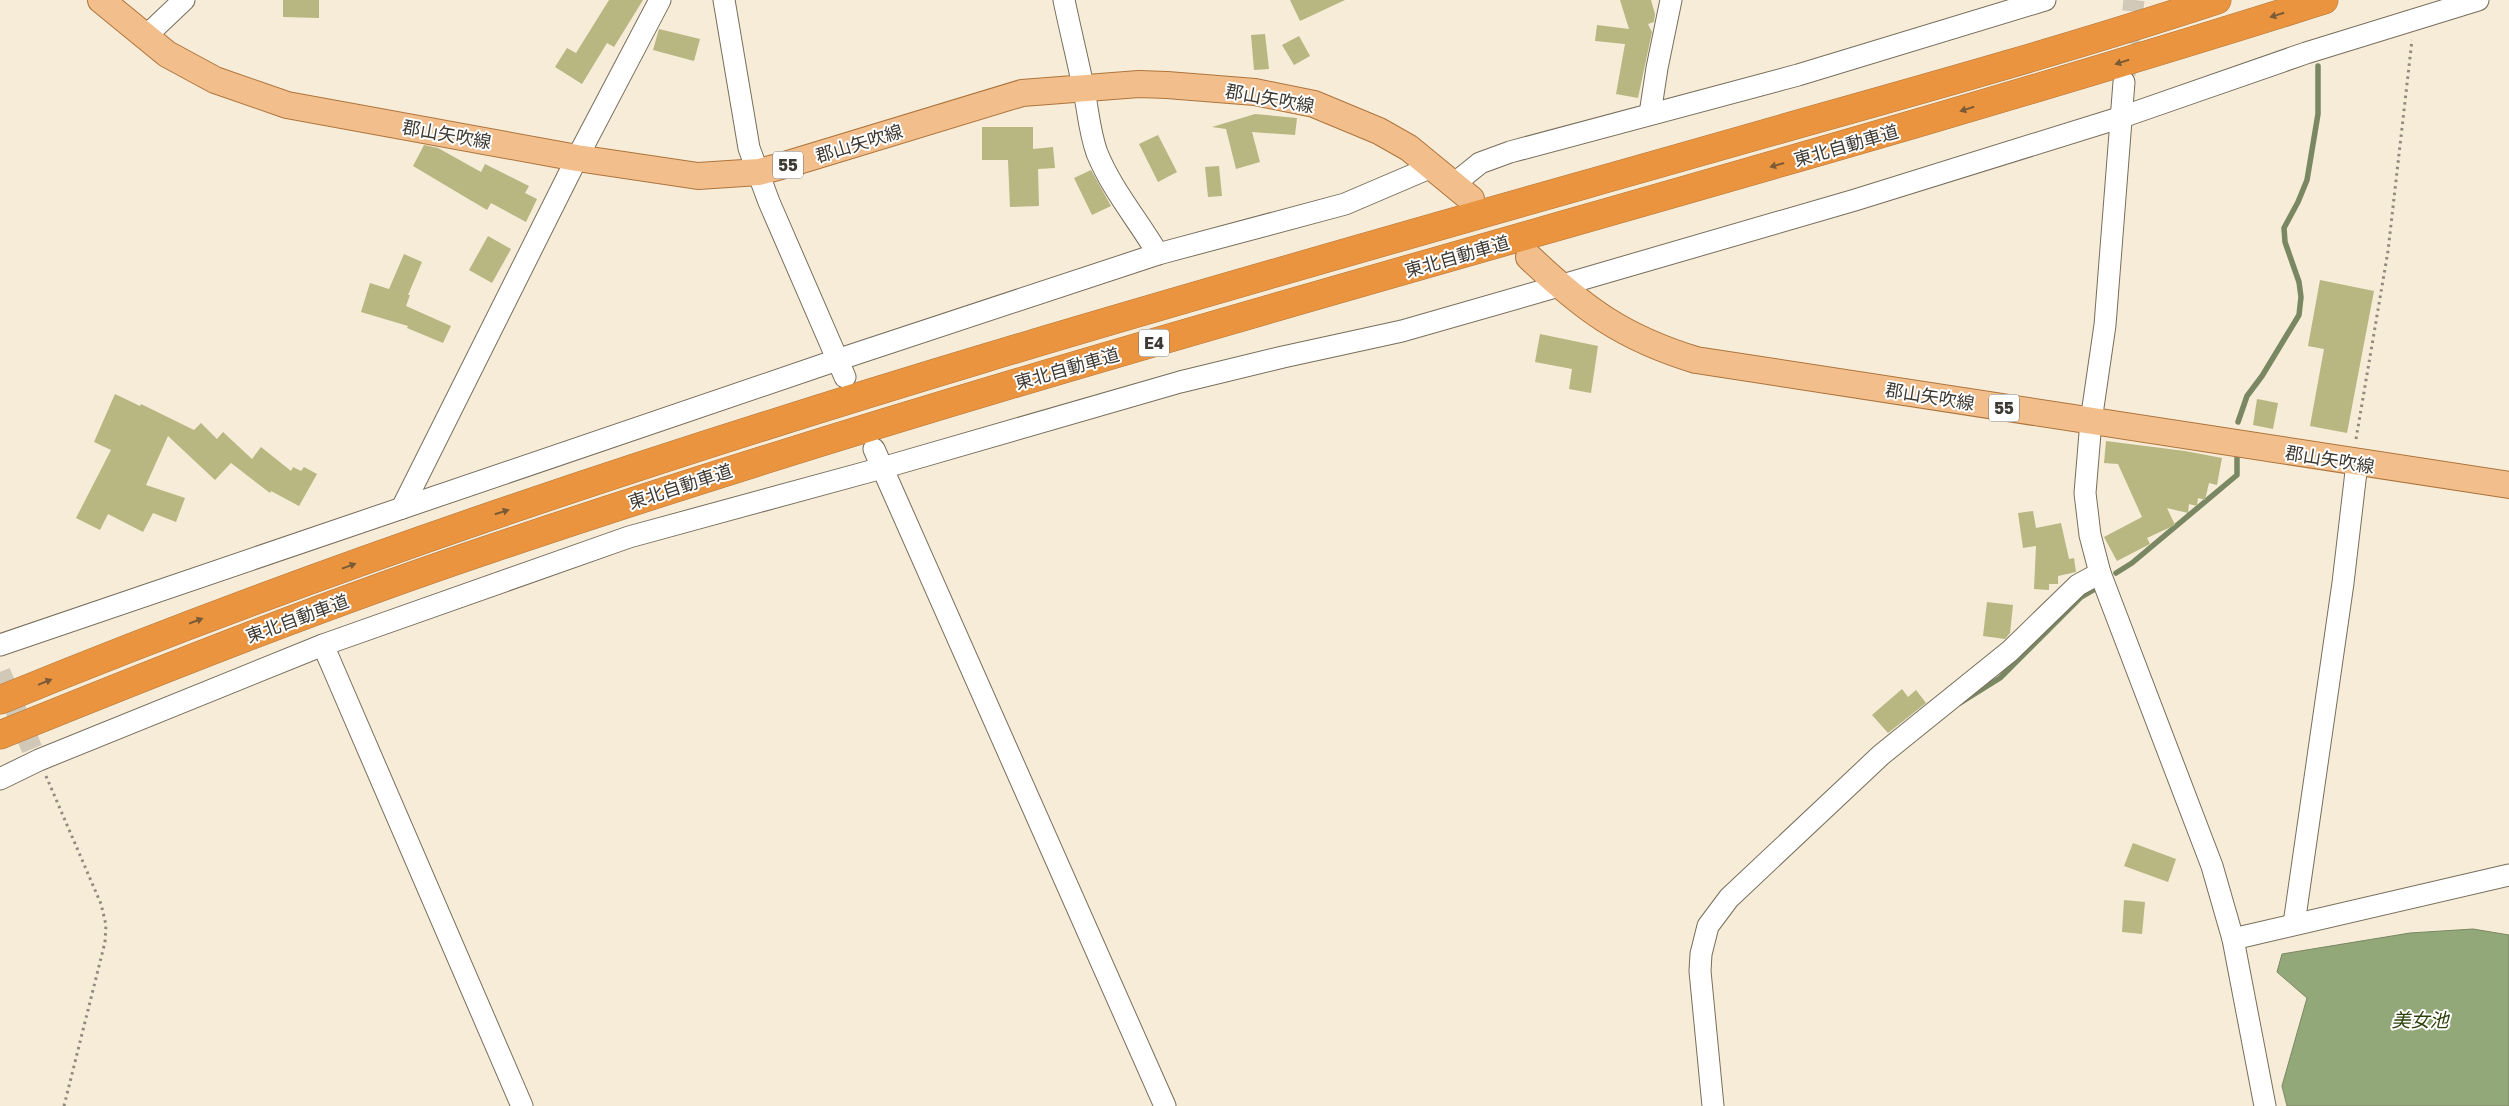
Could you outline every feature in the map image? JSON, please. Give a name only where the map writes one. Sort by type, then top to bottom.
[{"type":"highway","name":"東北自動車道","points":[[0,700],[140,642],[246,603],[475,521],[729,437],[1013,350],[1956,80],[2217,0]]},
{"type":"highway","name":"東北自動車道","points":[[0,735],[256,633],[486,550],[740,467],[1146,345],[1945,116],[2324,0]]},
{"type":"main road","name":"郡山矢吹線","points":[[101,0],[167,54],[215,80],[287,105],[577,158],[698,176],[759,172],[840,150],[1022,93],[1083,88],[1166,85],[1255,92],[1314,104],[1379,131],[1409,148],[1434,166],[1462,191]]},
{"type":"main road","name":"郡山矢吹線","points":[[1529,257],[1559,286],[1620,330],[1646,343],[1696,360],[2354,463],[2509,485]]},
{"type":"street","points":[[145,37],[184,0]]},
{"type":"street","points":[[402,508],[577,158],[660,0]]},
{"type":"street","points":[[724,0],[749,148],[769,202],[841,369]]},
{"type":"street","points":[[1064,0],[1083,88],[1087,119],[1097,153],[1124,205],[1145,232],[1158,254]]},
{"type":"street","points":[[1650,114],[1656,68],[1671,0]]},
{"type":"street","points":[[1462,191],[1480,163],[1510,152],[1798,75],[2045,0]]},
{"type":"street","points":[[0,778],[35,755],[323,644],[629,536],[878,458],[1283,357],[1402,331],[1559,286],[1855,200],[2122,117],[2411,20],[2478,0]]},
{"type":"street","points":[[2124,82],[2105,325],[2092,421],[2085,493],[2090,535],[2100,573],[2212,866],[2233,939],[2265,1106]]},
{"type":"street","points":[[0,645],[402,508],[841,369],[1158,254],[1344,204],[1434,166]]},
{"type":"street","points":[[878,458],[1164,1106]]},
{"type":"street","points":[[2294,924],[2343,583],[2354,463]]},
{"type":"street","points":[[1713,1106],[1700,971],[1702,947],[1711,920],[1729,898],[1881,755],[2002,657],[2078,585],[2100,573]]},
{"type":"street","points":[[323,644],[522,1106]]},
{"type":"street","points":[[2233,939],[2509,875]]},
{"type":"path","points":[[2354,463],[2388,251],[2411,44],[2411,20]]},
{"type":"path","points":[[35,755],[101,904],[106,926],[106,942],[98,977],[64,1106]]},
{"type":"water","name":"美女池","points":[[2473,929],[2509,935],[2509,1106],[2287,1106],[2282,1086],[2307,998],[2277,972],[2282,954],[2410,933]]},
{"type":"building","points":[[283,0],[319,0],[319,18],[283,17]]},
{"type":"building","points":[[609,0],[643,0],[614,47],[607,43],[582,84],[555,67],[567,48],[576,53]]},
{"type":"building","points":[[1290,0],[1345,0],[1300,21]]},
{"type":"building","points":[[1620,0],[1651,0],[1655,14],[1654,22],[1648,24],[1652,32],[1638,98],[1616,94],[1625,44],[1595,41],[1597,25],[1629,29]]},
{"type":"building","points":[[659,29],[700,39],[694,61],[653,50]]},
{"type":"building","points":[[1265,34],[1269,69],[1254,70],[1251,35]]},
{"type":"building","points":[[1299,36],[1310,56],[1294,65],[1282,45]]},
{"type":"building","points":[[1255,114],[1297,118],[1295,135],[1252,132],[1260,162],[1236,169],[1226,129],[1212,127]]},
{"type":"building","points":[[982,127],[1033,127],[1033,149],[1053,147],[1055,168],[1038,169],[1039,206],[1010,207],[1008,160],[982,160]]},
{"type":"building","points":[[1158,135],[1177,172],[1158,182],[1139,144]]},
{"type":"building","points":[[424,145],[438,148],[481,172],[485,164],[529,186],[525,193],[537,199],[526,222],[491,203],[487,210],[413,166]]},
{"type":"building","points":[[1219,166],[1222,196],[1208,197],[1205,167]]},
{"type":"building","points":[[1091,170],[1111,206],[1092,215],[1074,178]]},
{"type":"building","points":[[488,236],[511,249],[492,283],[469,270]]},
{"type":"building","points":[[404,254],[422,262],[408,295],[410,295],[406,306],[451,326],[443,343],[407,328],[408,326],[361,312],[370,283],[389,289]]},
{"type":"building","points":[[2320,280],[2374,291],[2347,433],[2310,426],[2324,349],[2308,346]]},
{"type":"building","points":[[1540,334],[1598,346],[1591,393],[1569,389],[1572,369],[1535,362]]},
{"type":"building","points":[[115,394],[140,406],[141,404],[194,430],[201,423],[217,439],[223,432],[252,459],[261,447],[291,471],[293,467],[301,471],[304,467],[317,474],[299,506],[271,491],[270,493],[231,463],[215,480],[168,436],[146,485],[185,498],[176,522],[153,513],[143,532],[108,514],[100,530],[76,518],[111,450],[94,442]]},
{"type":"building","points":[[2257,399],[2278,403],[2273,429],[2253,425]]},
{"type":"building","points":[[2106,441],[2185,451],[2222,458],[2217,485],[2209,483],[2205,500],[2198,498],[2197,506],[2189,504],[2188,513],[2167,508],[2175,525],[2147,538],[2150,544],[2117,561],[2104,537],[2142,517],[2118,464],[2104,463]]},
{"type":"building","points":[[2033,511],[2036,528],[2061,523],[2069,559],[2074,558],[2076,572],[2058,576],[2058,584],[2049,584],[2049,590],[2034,589],[2036,546],[2023,548],[2018,513]]},
{"type":"building","points":[[1987,602],[2013,605],[2010,633],[2005,639],[1983,636]]},
{"type":"building","points":[[1902,689],[1908,697],[1916,690],[1926,703],[1888,733],[1872,715]]},
{"type":"building","points":[[2133,843],[2176,859],[2168,882],[2124,866]]},
{"type":"building","points":[[2124,900],[2145,902],[2142,934],[2122,932]]},
{"type":"waterway","points":[[2238,422],[2247,396],[2262,376],[2299,315],[2301,297],[2299,282],[2285,242],[2284,228],[2307,180],[2318,114],[2318,66]]},
{"type":"waterway","points":[[2116,573],[2132,563],[2237,475],[2237,458]]},
{"type":"waterway","points":[[1960,703],[2000,678],[2081,597],[2093,590]]},
{"type":"tunnel","points":[[2125,75],[2134,0]]},
{"type":"tunnel","points":[[0,672],[32,749]]}]
